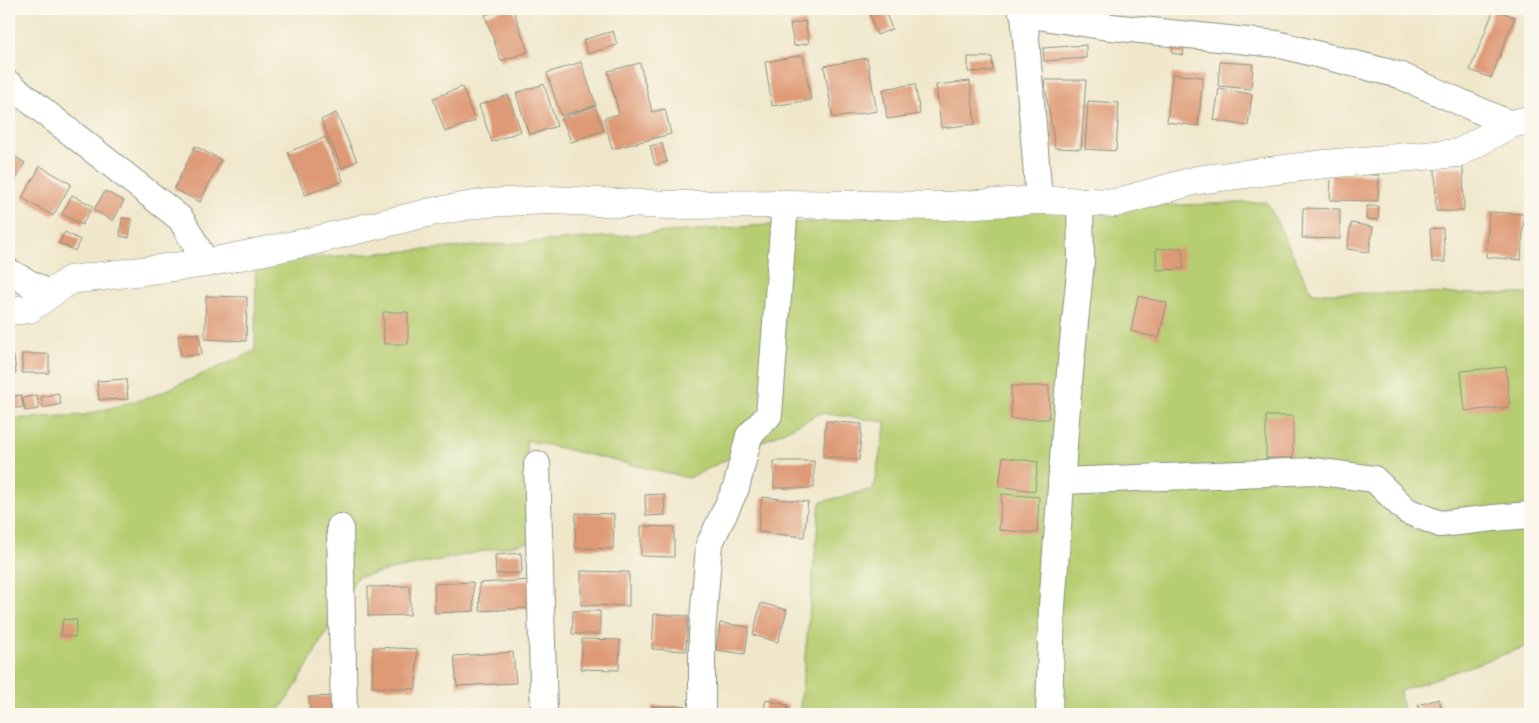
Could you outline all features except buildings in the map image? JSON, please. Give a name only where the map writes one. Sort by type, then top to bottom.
[{"type":"street","points":[[1039,200],[1022,11],[1102,26],[1277,44],[1399,75],[1520,122]]},
{"type":"street","points":[[9,84],[181,219],[206,262]]},
{"type":"street","points":[[9,311],[29,309],[70,280],[206,262],[308,242],[431,212],[486,202],[549,200],[671,205],[946,206],[1039,200],[1116,203],[1197,180],[1325,164],[1459,153],[1520,122]]},
{"type":"street","points":[[1049,714],[1052,606],[1061,481],[1081,262],[1080,201]]},
{"type":"street","points":[[702,714],[702,634],[709,545],[736,488],[750,436],[769,415],[786,204]]},
{"type":"street","points":[[9,272],[49,294]]},
{"type":"street","points":[[537,464],[544,714]]},
{"type":"street","points":[[1061,481],[1314,471],[1374,479],[1407,511],[1440,524],[1530,516]]},
{"type":"street","points":[[340,527],[344,714]]},
{"type":"green space","points":[[1267,202],[1312,293],[1530,294],[1530,645],[1400,691],[1403,714],[844,714],[800,708],[820,502],[873,489],[886,422],[821,413],[689,478],[526,440],[533,541],[357,577],[297,684],[277,714],[9,714],[9,419],[85,415],[153,396],[255,351],[256,262],[905,215]]}]
